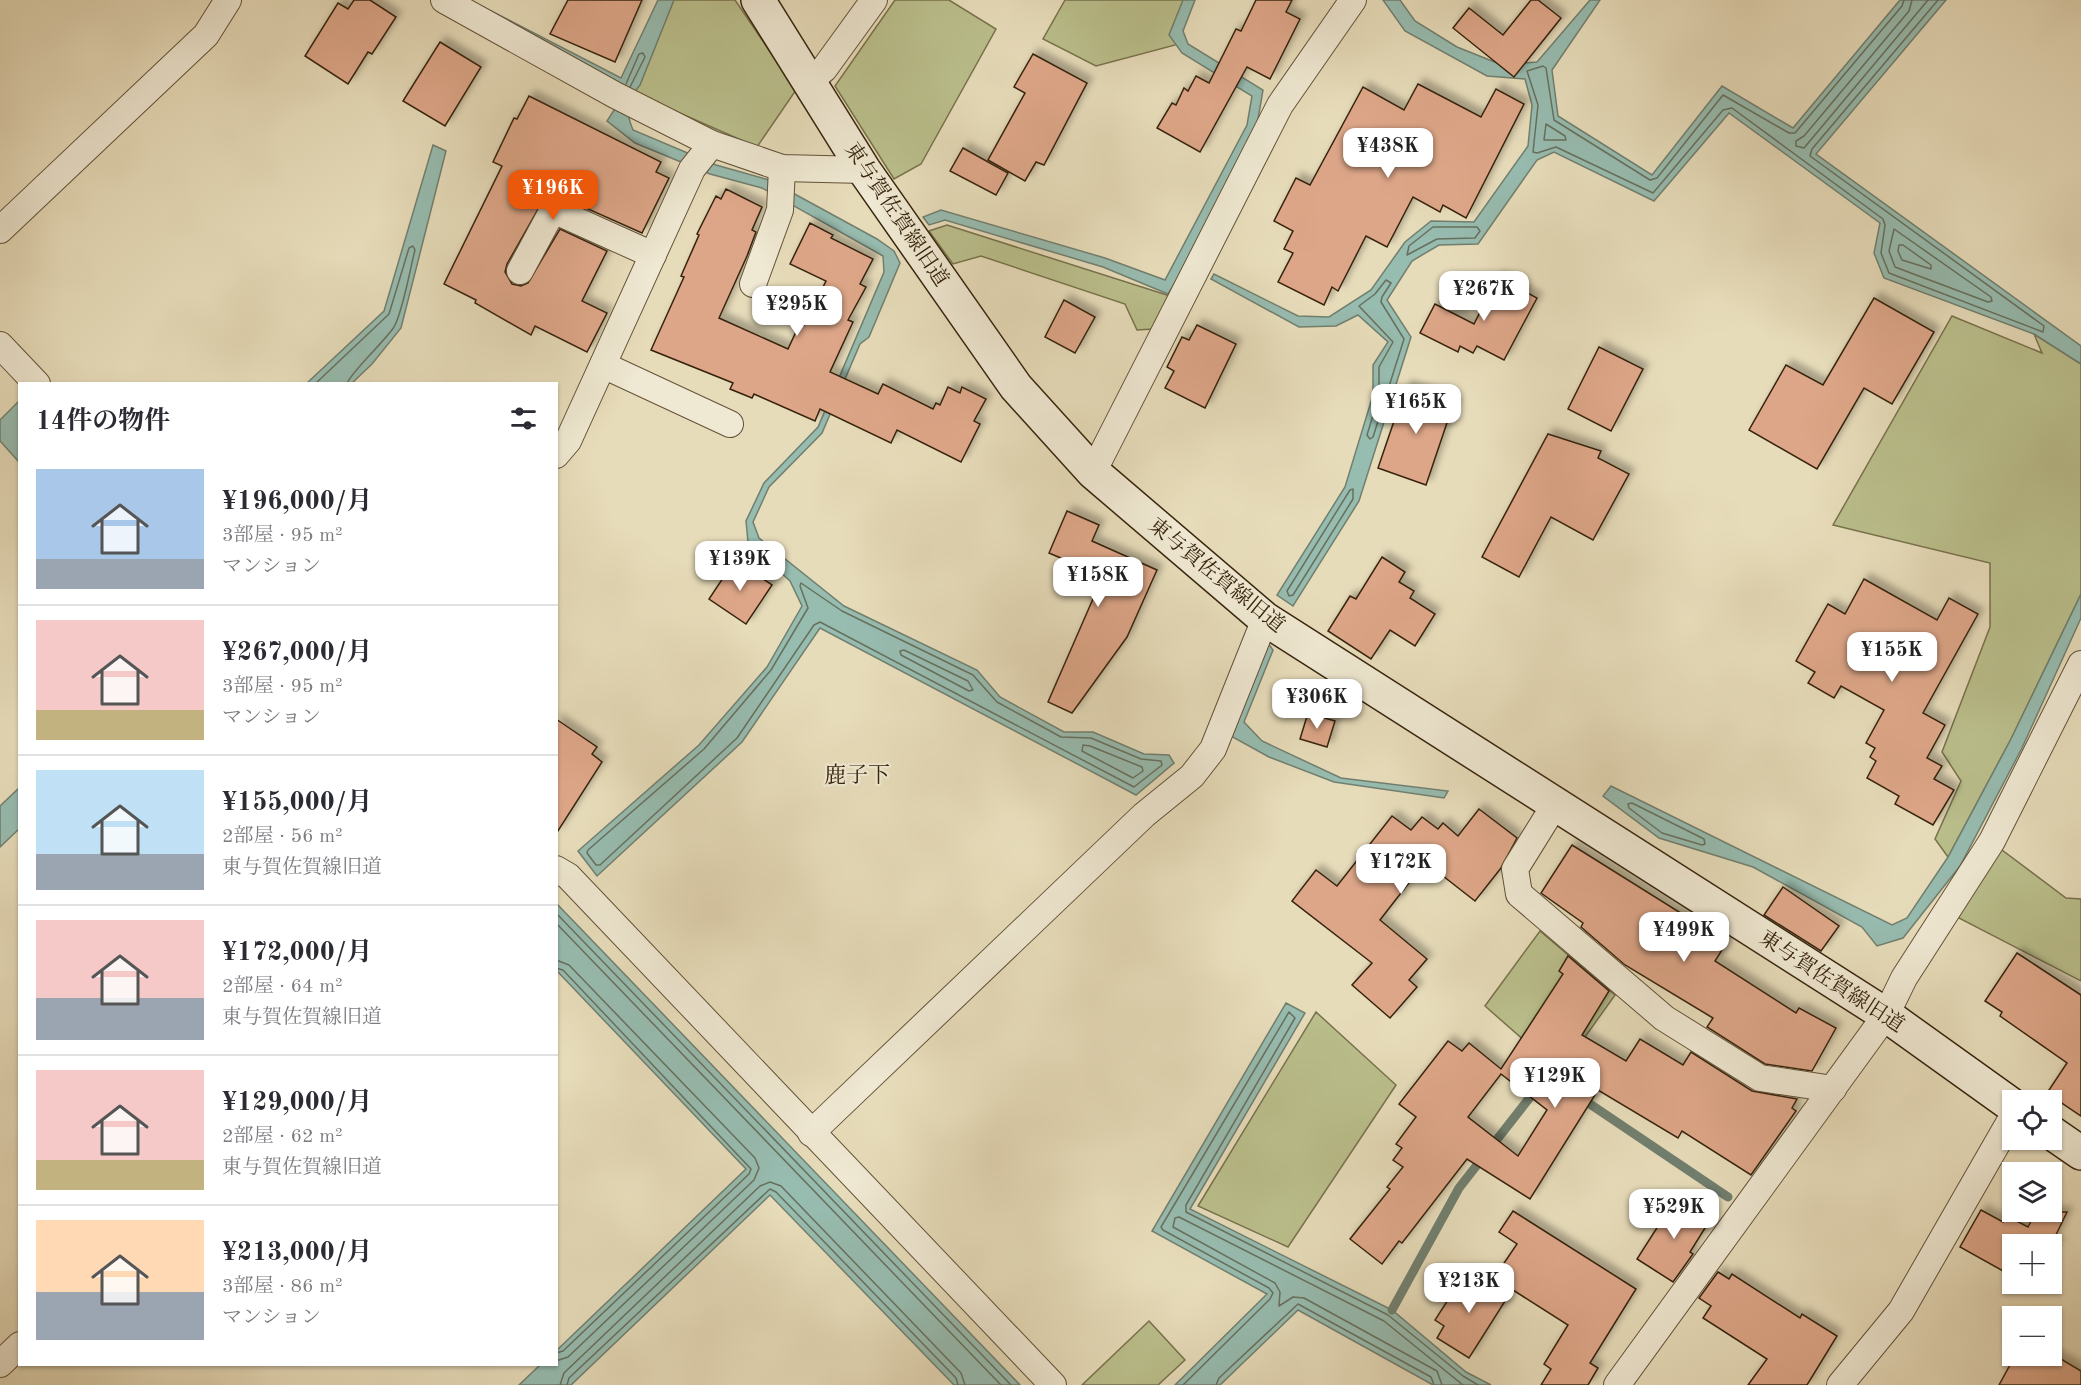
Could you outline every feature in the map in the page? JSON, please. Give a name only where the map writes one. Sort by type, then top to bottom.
[{"type":"main road","name":"東与賀佐賀線旧道","points":[[758,0],[864,170],[1016,387],[1093,472],[1265,620],[1886,1015],[2002,1098]]},
{"type":"main road","points":[[2062,1140],[2081,1153]]},
{"type":"street","points":[[0,230],[206,35],[228,0]]},
{"type":"street","points":[[444,0],[625,100],[703,155],[781,172],[864,170]]},
{"type":"street","points":[[810,81],[824,69],[874,0]]},
{"type":"street","points":[[1093,472],[1280,105],[1353,0]]},
{"type":"street","points":[[558,453],[568,441],[653,255],[703,155]]},
{"type":"street","points":[[753,284],[780,210],[781,172]]},
{"type":"street","points":[[520,271],[553,210],[653,255]]},
{"type":"street","points":[[0,345],[35,382]]},
{"type":"street","points":[[603,365],[730,424]]},
{"type":"street","points":[[811,1133],[1144,815],[1192,776],[1213,749],[1265,620]]},
{"type":"street","points":[[1617,1385],[1886,1015],[1904,978],[1992,841],[2081,664]]},
{"type":"street","points":[[1556,803],[1515,869],[1519,894],[1664,1018],[1760,1078],[1833,1089]]},
{"type":"street","points":[[558,870],[568,876],[1053,1385]]},
{"type":"street","points":[[1840,1385],[1901,1311],[2002,1135]]},
{"type":"street","points":[[0,1364],[18,1347]]},
{"type":"green space","points":[[669,0],[735,0],[796,90],[757,147],[634,93]]},
{"type":"green space","points":[[895,0],[949,0],[996,29],[921,164],[894,179],[835,86]]},
{"type":"green space","points":[[1065,0],[1192,0],[1179,44],[1096,66],[1043,39]]},
{"type":"green space","points":[[947,225],[1170,296],[1153,329],[1137,330],[1125,304],[981,256],[953,264],[929,231]]},
{"type":"green space","points":[[1952,316],[2042,353],[2034,334],[2081,364],[2081,594],[2011,739],[1948,857],[1935,839],[1961,781],[1942,752],[1990,627],[1990,563],[1833,525]]},
{"type":"green space","points":[[1998,847],[2066,898],[2081,899],[2081,981],[1955,916]]},
{"type":"green space","points":[[1540,931],[1615,995],[1560,1072],[1485,1006]]},
{"type":"green space","points":[[1316,1012],[1396,1085],[1288,1247],[1198,1206]]},
{"type":"green space","points":[[1149,1321],[1185,1360],[1158,1385],[1082,1385]]},
{"type":"water","points":[[455,0],[470,0],[621,78],[658,0],[674,0],[640,85],[628,106],[633,130],[716,165],[769,180],[877,239],[894,251],[900,263],[869,337],[860,344],[822,433],[769,487],[753,522],[759,538],[844,606],[977,670],[1000,697],[1064,732],[1093,732],[1144,754],[1169,755],[1174,763],[1136,795],[820,628],[742,742],[597,876],[578,851],[699,745],[767,667],[802,606],[790,581],[748,542],[746,521],[764,483],[818,427],[884,272],[883,256],[762,188],[710,174],[635,143],[607,121],[616,107]]},
{"type":"water","points":[[1183,0],[1195,0],[1183,31],[1188,44],[1263,90],[1257,125],[1187,264],[1168,294],[1103,267],[945,220],[929,225],[923,217],[941,210],[1105,258],[1165,280],[1247,125],[1252,96],[1182,53],[1169,35]]},
{"type":"water","points":[[1383,0],[1400,0],[1415,21],[1457,47],[1502,65],[1537,62],[1590,0],[1600,0],[1552,70],[1558,116],[1652,175],[1722,86],[1793,128],[1900,0],[1946,0],[1816,154],[2081,346],[2081,364],[2034,334],[1884,278],[1874,253],[1880,223],[1729,113],[1654,201],[1554,152],[1537,160],[1478,244],[1439,245],[1412,261],[1387,300],[1411,337],[1359,501],[1293,606],[1277,595],[1345,487],[1373,395],[1373,365],[1388,342],[1358,315],[1336,326],[1299,327],[1211,279],[1214,274],[1298,316],[1329,317],[1371,290],[1405,242],[1431,221],[1474,222],[1528,146],[1532,105],[1525,79],[1487,76],[1405,31]]},
{"type":"water","points":[[433,145],[446,151],[401,328],[372,364],[353,382],[308,382],[384,311]]},
{"type":"water","points":[[18,402],[18,461],[0,441],[0,420]]},
{"type":"water","points":[[2081,594],[2081,618],[2022,748],[1960,866],[1903,938],[1877,946],[1862,927],[1753,867],[1659,838],[1603,796],[1611,786],[1892,925],[1907,918],[1948,857],[2011,739]]},
{"type":"water","points":[[1268,643],[1273,650],[1244,722],[1262,741],[1341,778],[1448,791],[1444,798],[1334,782],[1269,757],[1229,735]]},
{"type":"water","points":[[18,789],[18,830],[0,847],[0,806]]},
{"type":"water","points":[[558,905],[1020,1385],[954,1385],[770,1195],[571,1385],[519,1385],[539,1366],[558,1366],[558,1349],[746,1169],[558,972]]},
{"type":"water","points":[[1286,1003],[1305,1013],[1190,1209],[1392,1310],[1466,1372],[1491,1385],[1433,1385],[1298,1310],[1220,1385],[1175,1385],[1267,1294],[1152,1231]]},
{"type":"building","points":[[354,0],[370,0],[396,17],[372,54],[368,52],[348,84],[305,56],[338,3],[348,9]]},
{"type":"building","points":[[568,0],[642,0],[615,62],[550,34]]},
{"type":"building","points":[[1256,0],[1292,0],[1286,12],[1300,19],[1270,79],[1247,67],[1200,152],[1157,128],[1172,103],[1176,105],[1184,88],[1188,91],[1196,76],[1209,83],[1236,29],[1241,31]]},
{"type":"building","points":[[1531,0],[1538,0],[1561,18],[1514,77],[1453,28],[1469,8],[1503,35]]},
{"type":"building","points":[[440,42],[481,67],[445,126],[403,101]]},
{"type":"building","points":[[1033,54],[1087,83],[1044,165],[1036,162],[1025,181],[988,160],[1025,93],[1014,87]]},
{"type":"building","points":[[1418,84],[1481,117],[1496,89],[1524,104],[1466,218],[1443,205],[1440,212],[1413,197],[1387,247],[1366,236],[1338,291],[1332,287],[1324,305],[1278,282],[1293,253],[1284,249],[1293,231],[1274,221],[1296,178],[1310,185],[1363,87],[1404,110]]},
{"type":"building","points":[[529,96],[661,162],[656,172],[669,178],[642,233],[559,196],[545,197],[507,264],[505,272],[512,284],[521,286],[528,283],[560,229],[607,251],[582,301],[607,313],[587,352],[535,326],[531,335],[475,303],[476,300],[444,284],[502,166],[493,162],[514,118],[517,119]]},
{"type":"building","points":[[963,148],[1008,173],[996,195],[950,171]]},
{"type":"building","points":[[726,189],[762,207],[752,230],[756,232],[747,256],[719,318],[788,349],[800,323],[804,325],[826,281],[790,264],[810,223],[833,235],[831,238],[873,259],[860,284],[866,287],[848,320],[853,322],[830,372],[878,394],[883,384],[933,409],[936,403],[940,405],[948,387],[960,393],[962,387],[986,399],[974,421],[980,424],[961,462],[897,430],[891,443],[820,409],[815,421],[754,394],[752,398],[730,389],[733,383],[651,350],[684,277],[681,276],[699,235],[697,234],[716,196],[721,199]]},
{"type":"building","points":[[1498,277],[1537,298],[1504,360],[1477,346],[1473,353],[1460,346],[1458,352],[1420,333],[1435,304],[1474,324]]},
{"type":"building","points":[[1874,298],[1934,332],[1892,404],[1864,388],[1817,469],[1749,430],[1786,365],[1823,385]]},
{"type":"building","points":[[1064,300],[1095,317],[1075,353],[1045,337]]},
{"type":"building","points":[[1197,325],[1236,344],[1205,408],[1165,388],[1174,371],[1167,367],[1182,337],[1189,340]]},
{"type":"building","points":[[1599,347],[1643,369],[1611,431],[1568,409]]},
{"type":"building","points":[[1406,386],[1454,402],[1426,485],[1378,468]]},
{"type":"building","points":[[1548,434],[1601,451],[1598,458],[1629,474],[1593,540],[1551,517],[1519,577],[1482,557]]},
{"type":"building","points":[[1067,511],[1099,525],[1092,541],[1157,570],[1127,637],[1072,713],[1048,702],[1103,576],[1049,553]]},
{"type":"building","points":[[1382,557],[1405,572],[1399,582],[1414,591],[1410,598],[1435,614],[1415,646],[1390,630],[1371,659],[1328,631],[1350,596],[1356,599]]},
{"type":"building","points":[[735,560],[772,585],[746,624],[709,599]]},
{"type":"building","points":[[1864,579],[1937,620],[1949,598],[1978,614],[1923,713],[1945,725],[1927,758],[1942,766],[1934,779],[1954,790],[1933,825],[1895,804],[1899,796],[1867,778],[1876,761],[1870,757],[1875,748],[1866,743],[1884,710],[1841,686],[1834,698],[1808,683],[1815,672],[1796,661],[1828,604],[1845,614]]},
{"type":"building","points":[[1308,713],[1335,721],[1327,747],[1300,739]]},
{"type":"building","points":[[558,720],[597,747],[592,754],[602,762],[558,831]]},
{"type":"building","points":[[1479,809],[1517,838],[1501,868],[1475,901],[1425,862],[1380,920],[1427,959],[1409,980],[1417,987],[1390,1018],[1352,985],[1372,963],[1292,901],[1316,870],[1337,886],[1392,816],[1411,830],[1422,817],[1438,829],[1443,823],[1458,836]]},
{"type":"building","points":[[1572,845],[1727,942],[1715,961],[1796,1013],[1799,1008],[1836,1028],[1812,1071],[1765,1064],[1707,1027],[1713,1018],[1625,965],[1581,927],[1583,923],[1541,893]]},
{"type":"building","points":[[1783,887],[1839,926],[1821,951],[1764,915]]},
{"type":"building","points":[[2017,953],[2081,995],[2081,1116],[2062,1103],[2062,1090],[2049,1090],[2067,1063],[2000,1016],[2002,1012],[1985,1001]]},
{"type":"building","points":[[1568,956],[1609,991],[1582,1035],[1626,1061],[1640,1039],[1683,1065],[1691,1052],[1752,1091],[1797,1099],[1792,1108],[1796,1111],[1751,1175],[1682,1131],[1678,1138],[1598,1090],[1530,1199],[1467,1159],[1402,1243],[1399,1241],[1382,1264],[1350,1239],[1390,1189],[1387,1187],[1403,1167],[1393,1160],[1402,1148],[1396,1144],[1416,1117],[1399,1104],[1448,1041],[1462,1051],[1469,1043],[1501,1069],[1563,974],[1559,971]],"holes":[[[1501,1074],[1547,1110],[1518,1156],[1468,1117]]]},
{"type":"building","points":[[1676,1198],[1710,1220],[1690,1252],[1693,1254],[1673,1282],[1637,1259]]},
{"type":"building","points":[[1981,1210],[2002,1222],[2018,1222],[2028,1227],[2031,1222],[2062,1222],[2062,1212],[2067,1212],[2056,1234],[2002,1234],[2002,1270],[1960,1247]]},
{"type":"building","points":[[1513,1211],[1636,1289],[1590,1363],[1598,1368],[1588,1385],[1541,1385],[1551,1369],[1544,1364],[1568,1325],[1494,1278],[1517,1244],[1499,1232]]},
{"type":"building","points":[[1466,1272],[1507,1298],[1469,1358],[1437,1338],[1444,1326],[1435,1320]]},
{"type":"building","points":[[1718,1272],[1729,1279],[1732,1274],[1800,1318],[1802,1314],[1837,1336],[1807,1385],[1748,1385],[1767,1359],[1703,1318],[1711,1306],[1699,1298]]},
{"type":"building","points":[[2062,1360],[2081,1371],[2081,1385],[1999,1385],[2009,1366],[2062,1366]]},
{"type":"waterway","points":[[1392,1310],[1459,1188],[1538,1087]]},
{"type":"waterway","points":[[1581,1098],[1728,1197]]},
{"type":"district","name":"鹿子下","points":[[857,774]]}]
